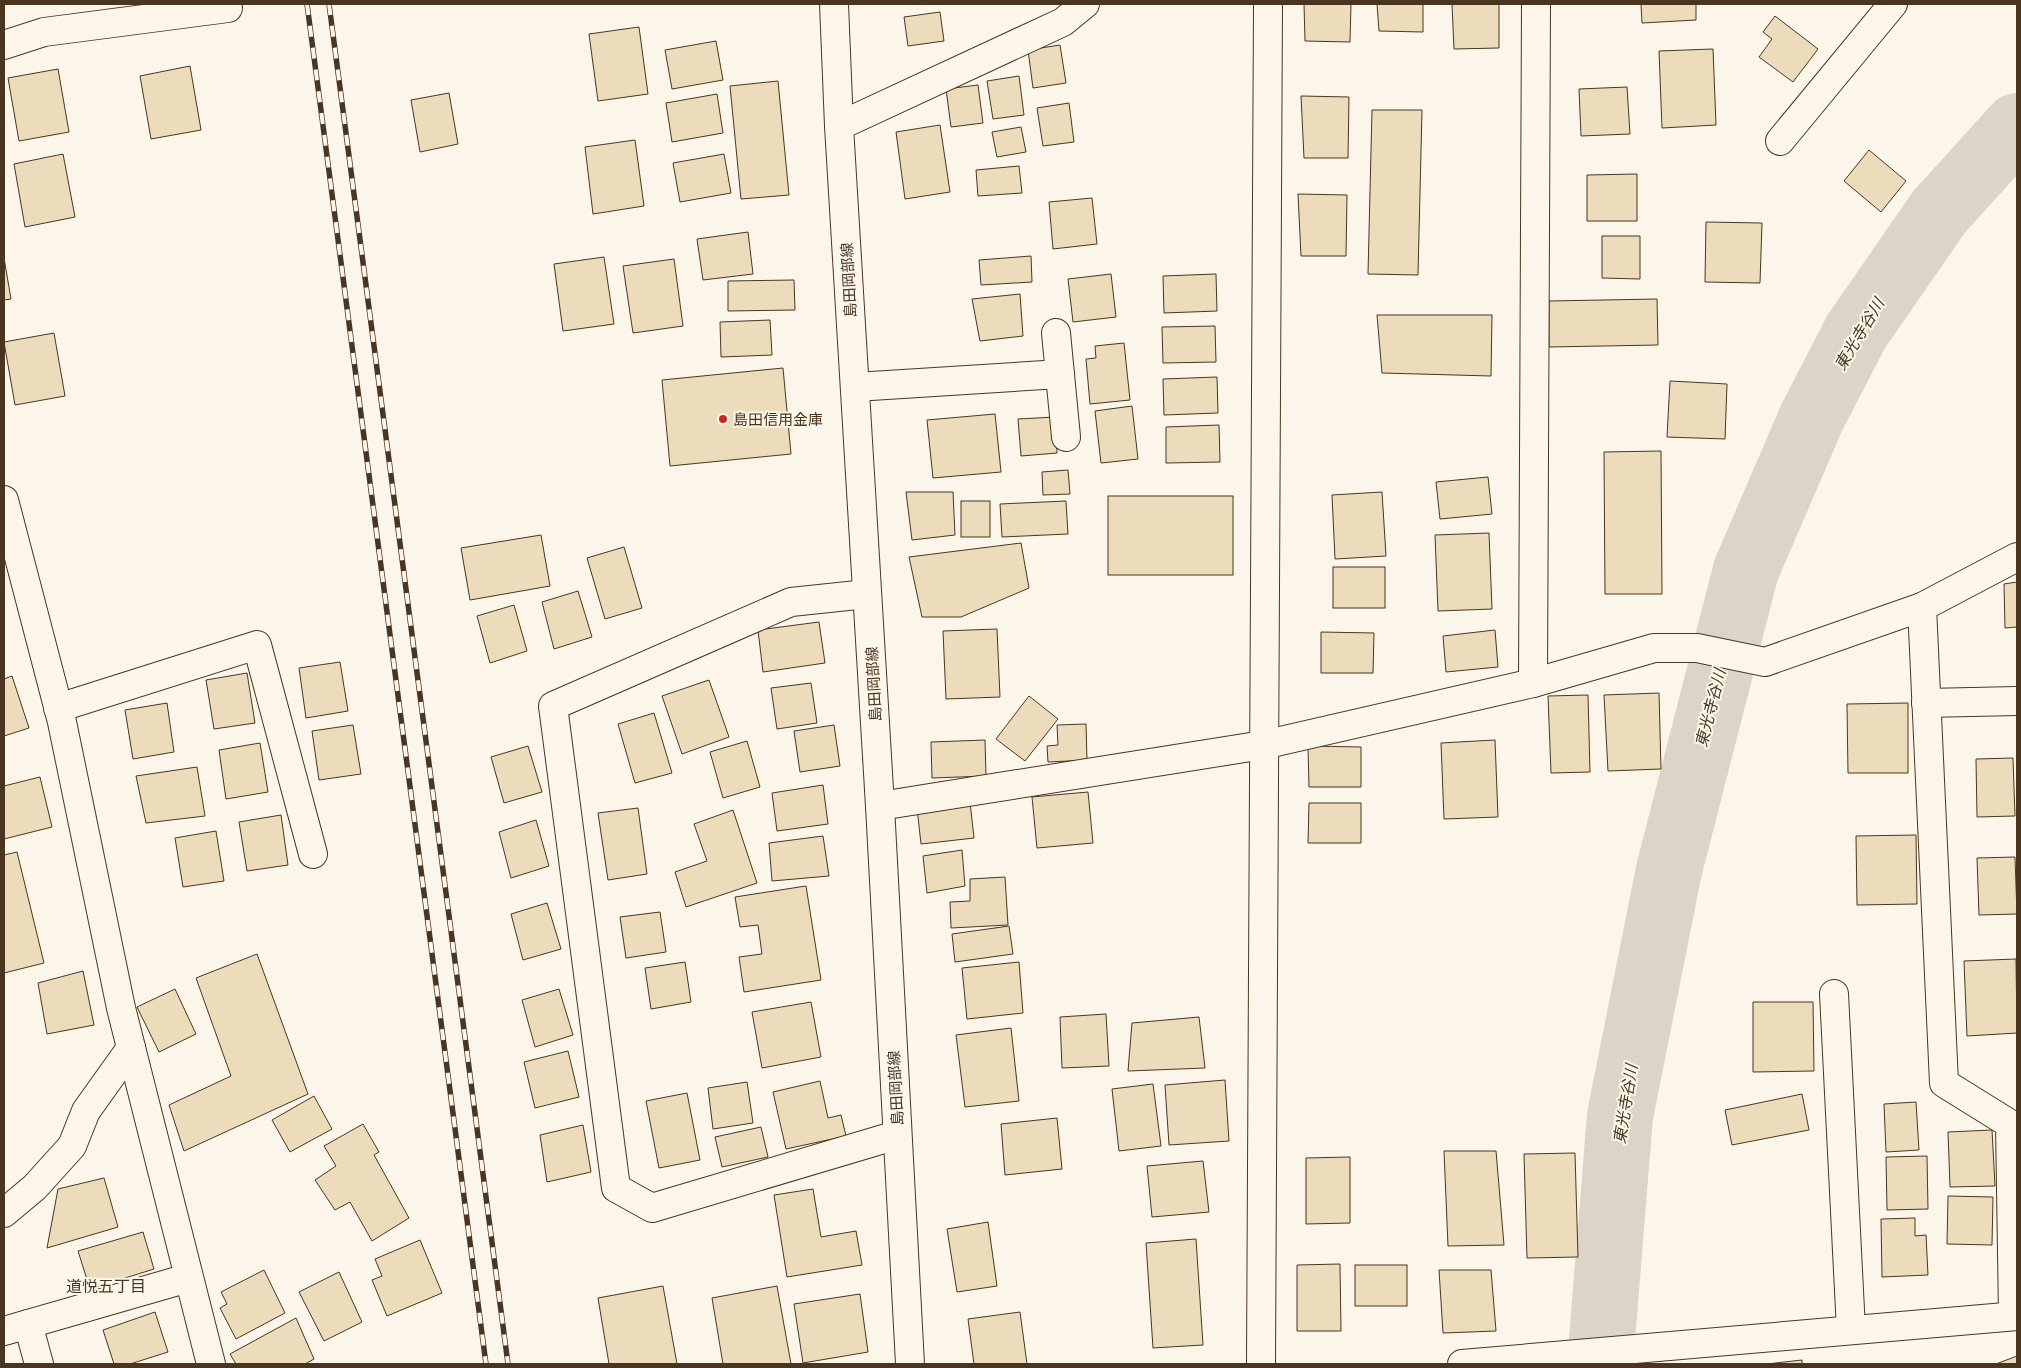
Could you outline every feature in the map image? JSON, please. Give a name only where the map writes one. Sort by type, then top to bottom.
[{"type":"street","name":"島田岡部線","points":[[834,4],[839,126],[880,806],[910,1364]]},
{"type":"street","points":[[839,126],[1063,22],[1084,4]]},
{"type":"street","points":[[1262,1364],[1263,745],[1268,4]]},
{"type":"street","points":[[1534,683],[1536,4]]},
{"type":"street","points":[[1780,141],[1893,4]]},
{"type":"street","points":[[4,45],[44,32],[228,8]]},
{"type":"street","points":[[1056,333],[1066,437]]},
{"type":"street","points":[[854,387],[1060,374]]},
{"type":"street","points":[[4,500],[13,570],[58,708],[131,1048],[211,1364]]},
{"type":"street","points":[[880,806],[1263,745],[1534,683],[1654,648],[1697,648],[1765,662],[1922,608],[2017,557]]},
{"type":"street","points":[[867,594],[791,602],[553,706],[616,1188],[652,1208],[898,1135]]},
{"type":"street","points":[[1462,1364],[2015,1316],[2010,1124],[1944,1083],[1922,608]]},
{"type":"street","points":[[58,708],[257,646],[313,854]]},
{"type":"street","points":[[1926,703],[2017,701]]},
{"type":"street","points":[[1834,994],[1851,1330]]},
{"type":"street","points":[[4,1213],[35,1186],[72,1146],[86,1111],[131,1048]]},
{"type":"street","points":[[38,1364],[16,1328],[188,1278]]},
{"type":"building","points":[[1304,4],[1351,4],[1350,42],[1305,41]]},
{"type":"building","points":[[1377,4],[1423,4],[1423,32],[1379,31]]},
{"type":"building","points":[[1452,4],[1499,4],[1499,48],[1454,49]]},
{"type":"building","points":[[1641,4],[1696,4],[1696,20],[1642,23]]},
{"type":"building","points":[[940,12],[944,41],[908,46],[904,17]]},
{"type":"building","points":[[1775,16],[1818,49],[1793,82],[1759,57],[1772,39],[1763,32]]},
{"type":"building","points":[[639,27],[648,94],[598,101],[589,34]]},
{"type":"building","points":[[716,41],[723,80],[672,89],[665,50]]},
{"type":"building","points":[[1060,45],[1066,83],[1033,88],[1028,50]]},
{"type":"building","points":[[1713,49],[1716,125],[1662,128],[1659,51]]},
{"type":"building","points":[[190,66],[201,130],[151,139],[140,76]]},
{"type":"building","points":[[58,69],[69,132],[19,141],[8,78]]},
{"type":"building","points":[[1019,76],[1024,115],[993,119],[987,81]]},
{"type":"building","points":[[778,81],[789,195],[741,199],[730,86]]},
{"type":"building","points":[[978,85],[983,123],[951,127],[946,89]]},
{"type":"building","points":[[1627,87],[1630,134],[1581,136],[1579,89]]},
{"type":"building","points":[[449,93],[458,144],[420,152],[411,100]]},
{"type":"building","points":[[717,94],[723,133],[672,142],[666,103]]},
{"type":"building","points":[[1301,96],[1349,97],[1348,158],[1304,158]]},
{"type":"building","points":[[1069,103],[1074,142],[1043,146],[1037,108]]},
{"type":"building","points":[[1372,110],[1422,110],[1418,275],[1368,274]]},
{"type":"building","points":[[940,125],[950,192],[905,199],[896,132]]},
{"type":"building","points":[[1021,127],[1026,152],[997,157],[992,132]]},
{"type":"building","points":[[635,140],[644,206],[593,214],[585,147]]},
{"type":"building","points":[[1869,150],[1906,181],[1881,212],[1844,181]]},
{"type":"building","points":[[63,154],[75,217],[25,227],[14,164]]},
{"type":"building","points":[[724,154],[731,193],[680,202],[673,163]]},
{"type":"building","points":[[1019,166],[1022,193],[978,196],[976,170]]},
{"type":"building","points":[[1637,174],[1637,221],[1587,221],[1587,175]]},
{"type":"building","points":[[1298,194],[1347,195],[1346,256],[1301,256]]},
{"type":"building","points":[[1092,198],[1097,244],[1053,249],[1049,202]]},
{"type":"building","points":[[1706,222],[1762,223],[1760,283],[1705,282]]},
{"type":"building","points":[[748,232],[753,274],[703,280],[697,239]]},
{"type":"building","points":[[1602,236],[1640,236],[1640,279],[1602,278]]},
{"type":"building","points":[[1031,256],[1032,282],[981,285],[979,260]]},
{"type":"building","points":[[604,257],[614,324],[563,331],[554,264]]},
{"type":"building","points":[[4,258],[11,299],[4,300]]},
{"type":"building","points":[[674,259],[683,326],[633,333],[623,266]]},
{"type":"building","points":[[1111,274],[1116,317],[1073,322],[1068,279]]},
{"type":"building","points":[[1216,274],[1217,311],[1164,313],[1163,276]]},
{"type":"building","points":[[794,280],[795,310],[728,311],[728,281]]},
{"type":"building","points":[[1020,294],[1023,336],[980,341],[972,299]]},
{"type":"building","points":[[1657,299],[1658,345],[1549,347],[1549,301]]},
{"type":"building","points":[[1377,315],[1492,315],[1491,376],[1382,373]]},
{"type":"building","points":[[770,320],[772,355],[721,357],[720,322]]},
{"type":"building","points":[[1215,326],[1216,362],[1163,363],[1162,327]]},
{"type":"building","points":[[54,333],[65,396],[15,405],[4,342]]},
{"type":"building","points":[[1124,343],[1130,400],[1090,404],[1086,359],[1096,358],[1095,346]]},
{"type":"building","points":[[783,368],[791,454],[670,466],[662,380]]},
{"type":"building","points":[[1217,377],[1218,413],[1164,415],[1163,379]]},
{"type":"building","points":[[1670,381],[1727,384],[1725,439],[1667,437]]},
{"type":"building","points":[[1132,406],[1138,459],[1101,463],[1095,411]]},
{"type":"building","points":[[995,414],[1001,472],[933,478],[927,420]]},
{"type":"building","points":[[1055,417],[1057,453],[1021,456],[1018,419]]},
{"type":"building","points":[[1219,425],[1220,462],[1166,463],[1166,427]]},
{"type":"building","points":[[1661,451],[1662,594],[1605,594],[1604,452]]},
{"type":"building","points":[[1068,470],[1070,494],[1043,495],[1042,472]]},
{"type":"building","points":[[1488,477],[1492,514],[1440,519],[1436,482]]},
{"type":"building","points":[[906,492],[953,492],[955,535],[912,540]]},
{"type":"building","points":[[1382,492],[1386,556],[1335,559],[1332,495]]},
{"type":"building","points":[[1108,496],[1233,496],[1233,575],[1108,575]]},
{"type":"building","points":[[961,501],[990,501],[990,537],[961,537]]},
{"type":"building","points":[[1066,501],[1068,534],[1002,537],[1000,504]]},
{"type":"building","points":[[1489,533],[1492,609],[1438,611],[1435,535]]},
{"type":"building","points":[[541,535],[550,586],[470,600],[461,548]]},
{"type":"building","points":[[1021,543],[1029,588],[961,617],[922,617],[909,557]]},
{"type":"building","points":[[624,547],[642,608],[605,619],[587,558]]},
{"type":"building","points":[[1333,567],[1385,567],[1385,608],[1333,608]]},
{"type":"building","points":[[2017,582],[2017,627],[2005,628],[2004,584]]},
{"type":"building","points":[[578,591],[592,637],[554,649],[542,602]]},
{"type":"building","points":[[514,605],[527,651],[490,663],[477,616]]},
{"type":"building","points":[[819,622],[825,663],[763,672],[758,630]]},
{"type":"building","points":[[997,629],[1000,697],[946,699],[943,631]]},
{"type":"building","points":[[1495,630],[1498,667],[1446,672],[1443,636]]},
{"type":"building","points":[[1321,632],[1374,633],[1373,673],[1321,673]]},
{"type":"building","points":[[340,662],[348,711],[306,718],[299,668]]},
{"type":"building","points":[[247,673],[255,723],[214,729],[206,680]]},
{"type":"building","points":[[12,676],[29,728],[4,736],[4,679]]},
{"type":"building","points":[[709,680],[729,737],[682,754],[662,696]]},
{"type":"building","points":[[811,683],[817,723],[777,729],[771,688]]},
{"type":"building","points":[[1659,693],[1661,769],[1608,771],[1604,695]]},
{"type":"building","points":[[1588,695],[1590,772],[1551,773],[1548,696]]},
{"type":"building","points":[[1029,696],[1058,719],[1025,761],[996,739]]},
{"type":"building","points":[[167,703],[174,752],[133,759],[125,710]]},
{"type":"building","points":[[1908,703],[1908,773],[1848,773],[1847,704]]},
{"type":"building","points":[[654,713],[672,773],[635,783],[618,724]]},
{"type":"building","points":[[1086,724],[1087,760],[1048,762],[1047,746],[1058,745],[1057,725]]},
{"type":"building","points":[[353,725],[361,774],[319,780],[312,731]]},
{"type":"building","points":[[834,725],[840,766],[800,772],[794,731]]},
{"type":"building","points":[[985,740],[986,776],[932,778],[931,742]]},
{"type":"building","points":[[1495,740],[1498,817],[1444,819],[1441,743]]},
{"type":"building","points":[[747,741],[760,787],[723,798],[710,752]]},
{"type":"building","points":[[260,743],[268,792],[226,799],[219,750]]},
{"type":"building","points":[[528,746],[542,792],[504,803],[491,757]]},
{"type":"building","points":[[1308,746],[1361,747],[1361,787],[1309,787]]},
{"type":"building","points":[[2013,758],[2015,816],[1977,817],[1976,759]]},
{"type":"building","points":[[197,767],[205,816],[146,823],[136,776]]},
{"type":"building","points":[[40,777],[52,827],[4,839],[4,786]]},
{"type":"building","points":[[823,785],[828,824],[777,831],[772,793]]},
{"type":"building","points":[[1088,792],[1093,843],[1037,848],[1032,797]]},
{"type":"building","points":[[970,802],[974,838],[921,844],[917,808]]},
{"type":"building","points":[[1309,803],[1361,803],[1361,843],[1308,843]]},
{"type":"building","points":[[638,808],[647,874],[608,880],[598,813]]},
{"type":"building","points":[[733,810],[757,883],[686,907],[675,872],[707,861],[694,824]]},
{"type":"building","points":[[281,815],[288,865],[247,871],[239,822]]},
{"type":"building","points":[[536,820],[549,866],[511,878],[499,832]]},
{"type":"building","points":[[216,831],[224,881],[183,887],[175,838]]},
{"type":"building","points":[[1916,835],[1917,904],[1857,905],[1856,836]]},
{"type":"building","points":[[823,836],[829,876],[772,881],[769,843]]},
{"type":"building","points":[[962,850],[965,886],[927,893],[923,856]]},
{"type":"building","points":[[17,852],[44,963],[4,973],[4,855]]},
{"type":"building","points":[[2015,857],[2017,914],[1979,915],[1977,858]]},
{"type":"building","points":[[1005,877],[1008,925],[951,928],[950,902],[970,901],[970,879]]},
{"type":"building","points":[[806,886],[821,980],[744,992],[739,957],[762,954],[758,925],[740,927],[735,897]]},
{"type":"building","points":[[547,903],[561,949],[523,960],[511,914]]},
{"type":"building","points":[[660,912],[666,952],[626,958],[620,917]]},
{"type":"building","points":[[1009,926],[1013,954],[955,962],[952,934]]},
{"type":"building","points":[[257,954],[308,1094],[184,1151],[169,1105],[231,1076],[196,978]]},
{"type":"building","points":[[2016,959],[2017,1033],[1967,1036],[1964,961]]},
{"type":"building","points":[[685,962],[691,1002],[651,1009],[645,968]]},
{"type":"building","points":[[1019,962],[1023,1013],[967,1019],[962,968]]},
{"type":"building","points":[[83,971],[94,1025],[47,1034],[38,983]]},
{"type":"building","points":[[175,989],[196,1034],[159,1052],[137,1007]]},
{"type":"building","points":[[559,989],[573,1035],[535,1047],[522,1000]]},
{"type":"building","points":[[811,1002],[821,1057],[762,1068],[752,1012]]},
{"type":"building","points":[[1753,1002],[1813,1002],[1814,1071],[1753,1072]]},
{"type":"building","points":[[1106,1014],[1109,1066],[1062,1068],[1060,1017]]},
{"type":"building","points":[[1199,1017],[1205,1068],[1128,1071],[1132,1023]]},
{"type":"building","points":[[1011,1028],[1019,1101],[965,1107],[956,1035]]},
{"type":"building","points":[[568,1051],[579,1097],[535,1108],[524,1062]]},
{"type":"building","points":[[1225,1080],[1229,1141],[1169,1145],[1165,1085]]},
{"type":"building","points":[[820,1081],[828,1118],[841,1115],[846,1136],[786,1149],[773,1092]]},
{"type":"building","points":[[747,1082],[753,1123],[713,1129],[708,1088]]},
{"type":"building","points":[[1153,1084],[1161,1146],[1119,1151],[1112,1089]]},
{"type":"building","points":[[687,1093],[700,1160],[659,1168],[646,1101]]},
{"type":"building","points":[[1802,1094],[1809,1130],[1732,1145],[1725,1110]]},
{"type":"building","points":[[314,1096],[332,1129],[290,1152],[272,1120]]},
{"type":"building","points":[[1916,1102],[1919,1150],[1886,1152],[1884,1104]]},
{"type":"building","points":[[1057,1118],[1062,1169],[1005,1175],[1001,1124]]},
{"type":"building","points":[[363,1124],[379,1152],[374,1155],[409,1218],[372,1241],[350,1202],[335,1210],[315,1180],[336,1166],[324,1146]]},
{"type":"building","points":[[583,1125],[591,1172],[547,1182],[540,1135]]},
{"type":"building","points":[[761,1127],[768,1157],[722,1167],[715,1137]]},
{"type":"building","points":[[1992,1130],[1995,1186],[1950,1187],[1948,1132]]},
{"type":"building","points":[[1444,1151],[1496,1151],[1504,1245],[1448,1246]]},
{"type":"building","points":[[1575,1153],[1578,1257],[1527,1258],[1524,1154]]},
{"type":"building","points":[[1927,1156],[1928,1209],[1887,1210],[1886,1157]]},
{"type":"building","points":[[1350,1157],[1350,1223],[1306,1224],[1306,1158]]},
{"type":"building","points":[[1203,1161],[1209,1212],[1152,1217],[1147,1166]]},
{"type":"building","points":[[104,1178],[118,1227],[47,1248],[58,1189]]},
{"type":"building","points":[[813,1189],[821,1237],[856,1231],[862,1265],[787,1277],[774,1195]]},
{"type":"building","points":[[1948,1196],[1993,1197],[1992,1245],[1947,1244]]},
{"type":"building","points":[[1915,1218],[1915,1236],[1926,1235],[1928,1275],[1882,1277],[1881,1219]]},
{"type":"building","points":[[988,1222],[997,1286],[957,1292],[947,1229]]},
{"type":"building","points":[[143,1232],[154,1269],[90,1289],[78,1251]]},
{"type":"building","points":[[1196,1239],[1203,1345],[1153,1348],[1146,1243]]},
{"type":"building","points":[[420,1240],[442,1293],[387,1316],[372,1280],[382,1276],[375,1259]]},
{"type":"building","points":[[1340,1264],[1341,1331],[1297,1331],[1297,1265]]},
{"type":"building","points":[[1355,1265],[1407,1265],[1407,1306],[1355,1306]]},
{"type":"building","points":[[264,1270],[285,1313],[236,1339],[220,1308],[227,1304],[221,1292]]},
{"type":"building","points":[[1439,1270],[1491,1270],[1496,1331],[1443,1333]]},
{"type":"building","points":[[339,1272],[362,1322],[324,1341],[299,1292]]},
{"type":"building","points":[[663,1286],[677,1364],[609,1364],[598,1298]]},
{"type":"building","points":[[777,1286],[791,1364],[723,1364],[712,1298]]},
{"type":"building","points":[[860,1294],[868,1352],[803,1363],[794,1304]]},
{"type":"building","points":[[155,1312],[168,1352],[130,1364],[114,1364],[103,1330]]},
{"type":"building","points":[[1020,1312],[1027,1364],[974,1364],[968,1319]]},
{"type":"building","points":[[296,1318],[314,1359],[305,1364],[236,1364],[230,1354]]},
{"type":"building","points":[[2017,1356],[2017,1364],[1996,1364]]},
{"type":"building","points":[[1802,1360],[1802,1364],[1767,1364]]},
{"type":"waterway","name":"東光寺谷川","points":[[1600,1364],[1620,1116],[1669,870],[1746,570],[1812,417],[1856,332],[1939,212],[2017,126]]},
{"type":"railway","points":[[307,4],[486,1364]]},
{"type":"railway","points":[[329,4],[508,1364]]},
{"type":"place","name":"島田信用金庫","points":[[723,419]]},
{"type":"district","name":"道悦五丁目","points":[[106,1286]]}]
